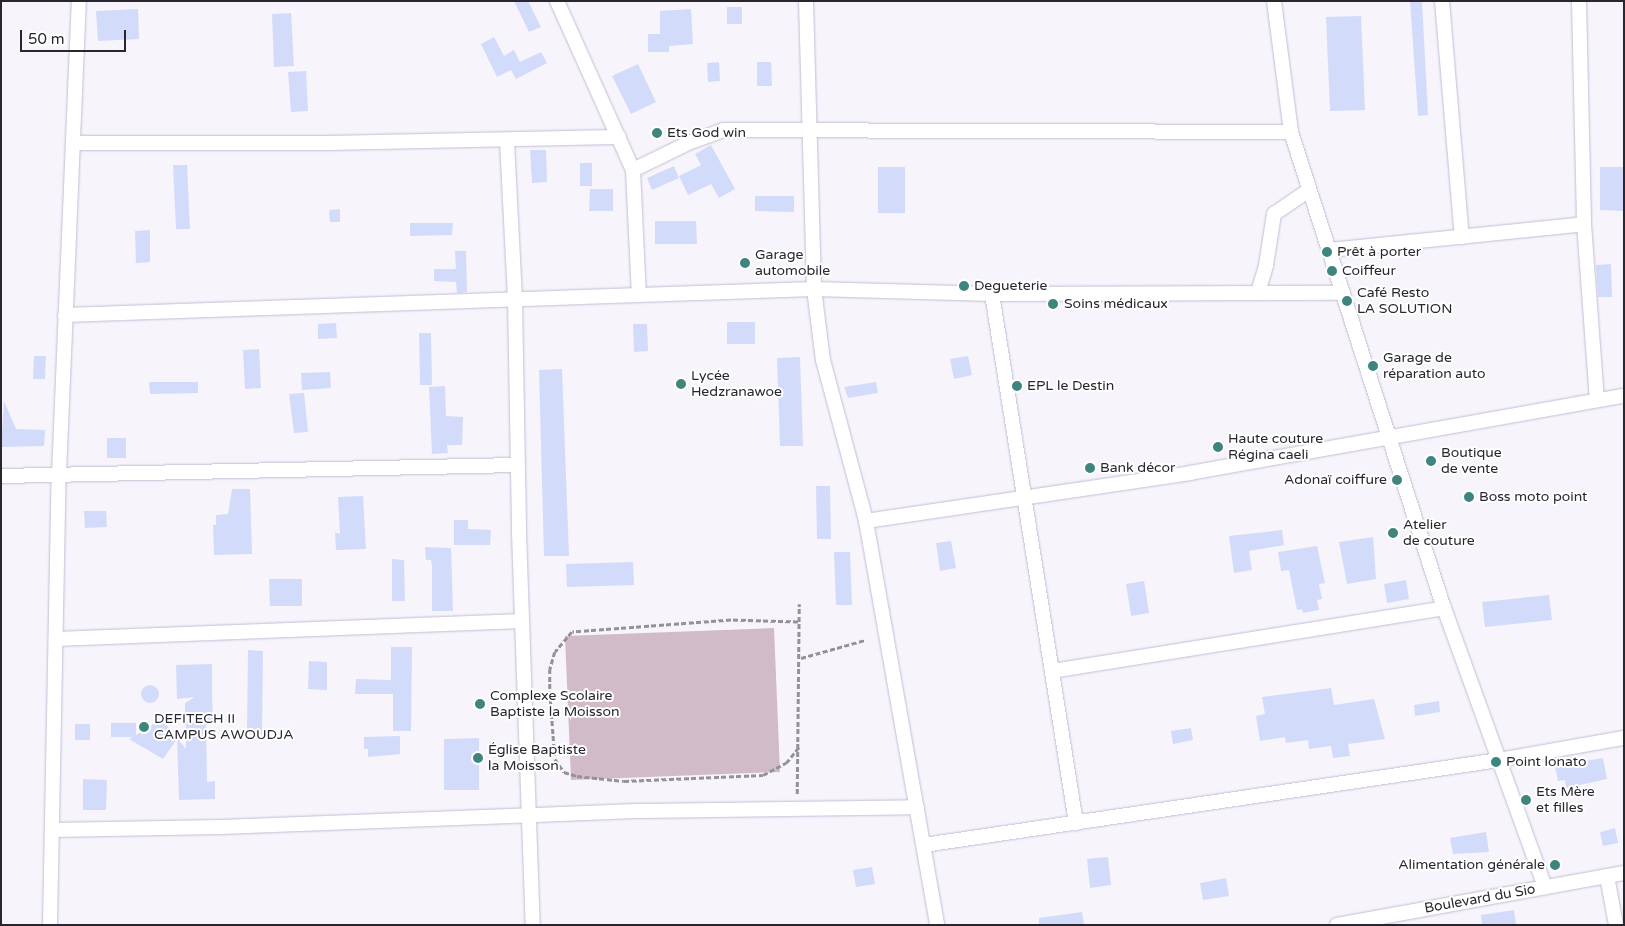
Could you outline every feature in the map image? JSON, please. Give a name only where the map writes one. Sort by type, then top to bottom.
[{"type":"street","points":[[50,925],[59,474],[79,1]]},
{"type":"street","points":[[557,1],[633,170],[638,295]]},
{"type":"street","points":[[806,1],[814,289],[823,360],[866,521],[937,925]]},
{"type":"street","points":[[1274,1],[1291,132],[1330,250],[1387,437],[1444,608],[1545,887]]},
{"type":"street","points":[[1442,1],[1462,237]]},
{"type":"street","points":[[1579,1],[1584,224],[1597,400]]},
{"type":"street","points":[[633,170],[688,143],[723,130],[1291,132]]},
{"type":"street","points":[[74,143],[506,141],[619,137]]},
{"type":"street","points":[[506,141],[515,299],[517,465],[533,925]]},
{"type":"street","points":[[1258,292],[1266,265],[1274,214],[1309,190]]},
{"type":"street","points":[[1330,250],[1584,224]]},
{"type":"street","points":[[65,315],[814,289],[992,294],[1343,293]]},
{"type":"street","points":[[992,294],[1076,823]]},
{"type":"street","points":[[866,521],[1190,473],[1624,396]]},
{"type":"street","points":[[1,476],[517,465]]},
{"type":"street","points":[[1052,671],[1444,608]]},
{"type":"street","points":[[56,639],[522,621]]},
{"type":"street","points":[[924,845],[1499,760],[1624,738]]},
{"type":"street","points":[[52,830],[221,827],[530,814],[917,807]]},
{"type":"street","name":"Boulevard du Sio","points":[[1337,925],[1624,873]]},
{"type":"street","points":[[1607,876],[1616,925]]},
{"type":"path","points":[[795,808],[799,747],[801,658],[798,622],[799,604]]},
{"type":"path","points":[[798,622],[731,620],[572,632],[555,652],[550,669],[550,691],[555,759],[564,772],[577,776],[615,781],[763,775],[786,763],[799,747]]},
{"type":"path","points":[[801,658],[865,640]]},
{"type":"shaded area","points":[[774,628],[780,772],[571,780],[565,636]]},
{"type":"building","points":[[514,1],[528,1],[541,27],[529,32]]},
{"type":"building","points":[[1410,1],[1422,1],[1428,115],[1418,116]]},
{"type":"building","points":[[727,7],[742,7],[742,24],[727,24]]},
{"type":"building","points":[[138,9],[139,39],[98,41],[96,11]]},
{"type":"building","points":[[691,9],[693,44],[669,46],[669,52],[648,52],[648,34],[660,34],[660,11]]},
{"type":"building","points":[[291,13],[294,66],[274,67],[272,14]]},
{"type":"building","points":[[1361,16],[1365,110],[1330,111],[1326,17]]},
{"type":"building","points":[[494,37],[504,56],[514,50],[520,62],[541,52],[547,63],[516,79],[511,70],[497,77],[481,44]]},
{"type":"building","points":[[719,62],[720,81],[708,82],[707,63]]},
{"type":"building","points":[[757,62],[771,62],[772,86],[757,86]]},
{"type":"building","points":[[638,64],[656,102],[631,114],[612,76]]},
{"type":"building","points":[[306,71],[308,111],[291,112],[288,72]]},
{"type":"building","points":[[711,145],[735,189],[719,198],[711,184],[688,195],[679,176],[701,165],[695,154]]},
{"type":"building","points":[[530,150],[546,150],[547,182],[532,183]]},
{"type":"building","points":[[580,163],[592,163],[592,186],[580,186]]},
{"type":"building","points":[[173,165],[187,165],[190,229],[176,229]]},
{"type":"building","points":[[674,166],[679,178],[652,190],[647,178]]},
{"type":"building","points":[[878,167],[905,167],[905,213],[878,213]]},
{"type":"building","points":[[1600,167],[1624,167],[1624,211],[1600,210]]},
{"type":"building","points":[[590,189],[613,189],[613,211],[589,211]]},
{"type":"building","points":[[755,196],[794,196],[794,212],[755,211]]},
{"type":"building","points":[[340,209],[340,222],[330,222],[329,210]]},
{"type":"building","points":[[655,221],[696,221],[697,244],[655,244]]},
{"type":"building","points":[[410,223],[453,223],[452,235],[410,236]]},
{"type":"building","points":[[150,230],[150,262],[136,263],[135,231]]},
{"type":"building","points":[[455,251],[466,251],[467,292],[457,293],[456,282],[434,281],[434,269],[456,269]]},
{"type":"building","points":[[1611,264],[1612,297],[1598,297],[1596,265]]},
{"type":"building","points":[[727,322],[755,322],[755,344],[727,344]]},
{"type":"building","points":[[336,323],[337,338],[318,339],[318,324]]},
{"type":"building","points":[[633,324],[647,324],[648,351],[634,352]]},
{"type":"building","points":[[419,333],[431,333],[432,385],[420,385]]},
{"type":"building","points":[[259,349],[261,388],[245,389],[243,350]]},
{"type":"building","points":[[34,356],[46,356],[45,379],[33,379]]},
{"type":"building","points":[[968,356],[972,375],[954,379],[950,359]]},
{"type":"building","points":[[800,357],[803,446],[780,446],[777,358]]},
{"type":"building","points":[[562,369],[569,556],[544,556],[539,370]]},
{"type":"building","points":[[330,372],[331,388],[302,390],[301,373]]},
{"type":"building","points":[[149,382],[198,382],[198,393],[150,394]]},
{"type":"building","points":[[876,382],[878,393],[848,398],[844,387]]},
{"type":"building","points":[[445,386],[446,416],[463,417],[462,445],[447,445],[448,453],[432,454],[429,387]]},
{"type":"building","points":[[304,393],[308,432],[294,433],[289,394]]},
{"type":"building","points":[[4,401],[16,429],[45,430],[44,446],[1,447]]},
{"type":"building","points":[[107,438],[126,438],[126,458],[107,458]]},
{"type":"building","points":[[816,486],[830,486],[831,539],[817,539]]},
{"type":"building","points":[[232,489],[250,489],[252,554],[214,555],[213,525],[216,525],[216,515],[228,514]]},
{"type":"building","points":[[363,496],[366,549],[336,550],[335,532],[340,534],[338,497]]},
{"type":"building","points":[[84,511],[106,511],[107,527],[85,528]]},
{"type":"building","points":[[454,520],[468,520],[468,529],[491,530],[490,545],[454,545]]},
{"type":"building","points":[[1282,530],[1284,545],[1249,551],[1252,570],[1234,573],[1229,536]]},
{"type":"building","points":[[1373,537],[1376,579],[1347,584],[1339,542]]},
{"type":"building","points":[[951,541],[956,568],[940,571],[936,543]]},
{"type":"building","points":[[1317,546],[1325,583],[1319,584],[1322,599],[1317,600],[1319,610],[1303,613],[1302,609],[1297,610],[1289,570],[1281,571],[1278,552]]},
{"type":"building","points":[[425,547],[451,548],[453,611],[432,611],[432,565],[431,560],[426,560]]},
{"type":"building","points":[[834,552],[850,552],[852,605],[836,605]]},
{"type":"building","points":[[392,559],[404,560],[405,601],[392,601]]},
{"type":"building","points":[[633,562],[634,585],[567,587],[566,564]]},
{"type":"building","points":[[269,579],[302,579],[302,606],[270,606]]},
{"type":"building","points":[[1406,580],[1409,599],[1387,603],[1384,584]]},
{"type":"building","points":[[1144,581],[1149,613],[1131,616],[1126,584]]},
{"type":"building","points":[[1549,595],[1552,620],[1485,627],[1482,602]]},
{"type":"building","points":[[391,647],[412,647],[411,731],[393,731],[393,694],[355,694],[356,679],[391,680]]},
{"type":"building","points":[[248,650],[263,651],[262,734],[247,734]]},
{"type":"building","points":[[309,661],[327,662],[327,690],[308,689]]},
{"type":"building","points":[[212,664],[213,724],[185,715],[185,703],[195,697],[177,699],[176,665]]},
{"type":"building","points":[[150,685],[156,688],[159,694],[156,700],[150,703],[144,700],[141,694],[144,688]]},
{"type":"building","points":[[1331,688],[1334,705],[1374,699],[1385,739],[1348,744],[1350,756],[1333,758],[1331,746],[1309,749],[1308,740],[1286,743],[1285,737],[1260,741],[1256,716],[1265,714],[1262,697]]},
{"type":"building","points":[[1439,701],[1440,712],[1415,716],[1414,705]]},
{"type":"building","points":[[186,722],[206,722],[207,782],[215,781],[215,799],[179,800],[177,739],[163,759],[129,739],[133,737],[111,737],[111,723],[136,723],[136,735],[155,723],[165,723],[186,749]]},
{"type":"building","points":[[75,724],[90,724],[90,740],[75,740]]},
{"type":"building","points":[[1191,728],[1193,740],[1173,744],[1171,731]]},
{"type":"building","points":[[400,736],[400,754],[368,757],[368,749],[364,749],[364,737]]},
{"type":"building","points":[[479,738],[479,790],[444,790],[444,739]]},
{"type":"building","points":[[1603,758],[1607,779],[1566,788],[1565,780],[1558,781],[1555,766]]},
{"type":"building","points":[[83,779],[107,780],[106,810],[83,810]]},
{"type":"building","points":[[1615,828],[1618,843],[1603,846],[1600,832]]},
{"type":"building","points":[[1486,832],[1489,852],[1453,854],[1450,838]]},
{"type":"building","points":[[1108,857],[1111,885],[1090,888],[1087,859]]},
{"type":"building","points":[[872,867],[875,884],[856,887],[853,870]]},
{"type":"building","points":[[1226,878],[1229,896],[1203,900],[1200,883]]},
{"type":"building","points":[[1514,910],[1516,925],[1482,925],[1481,915]]},
{"type":"building","points":[[1082,912],[1084,925],[1039,925],[1039,918]]},
{"type":"place","name":"Ets God win","points":[[657,133]]},
{"type":"place","name":"Prêt à porter","points":[[1327,252]]},
{"type":"place","name":"Garage automobile","points":[[745,263]]},
{"type":"place","name":"Coiffeur","points":[[1332,271]]},
{"type":"place","name":"Degueterie","points":[[964,286]]},
{"type":"place","name":"Café Resto LA SOLUTION","points":[[1347,301]]},
{"type":"place","name":"Soins médicaux","points":[[1053,304]]},
{"type":"place","name":"Garage de réparation auto","points":[[1373,366]]},
{"type":"place","name":"Lycée Hedzranawoe","points":[[681,384]]},
{"type":"place","name":"EPL le Destin","points":[[1017,386]]},
{"type":"place","name":"Haute couture Régina caeli","points":[[1218,447]]},
{"type":"place","name":"Boutique de vente","points":[[1431,461]]},
{"type":"place","name":"Bank décor","points":[[1090,468]]},
{"type":"place","name":"Adonaï coiffure","points":[[1397,480]]},
{"type":"place","name":"Boss moto point","points":[[1469,497]]},
{"type":"place","name":"Atelier de couture","points":[[1393,533]]},
{"type":"place","name":"Complexe Scolaire Baptiste la Moisson","points":[[480,704]]},
{"type":"place","name":"DEFITECH II CAMPUS AWOUDJA","points":[[144,727]]},
{"type":"place","name":"Église Baptiste la Moisson","points":[[478,758]]},
{"type":"place","name":"Point lonato","points":[[1496,762]]},
{"type":"place","name":"Ets Mère et filles","points":[[1526,800]]},
{"type":"place","name":"Alimentation générale","points":[[1555,865]]}]
